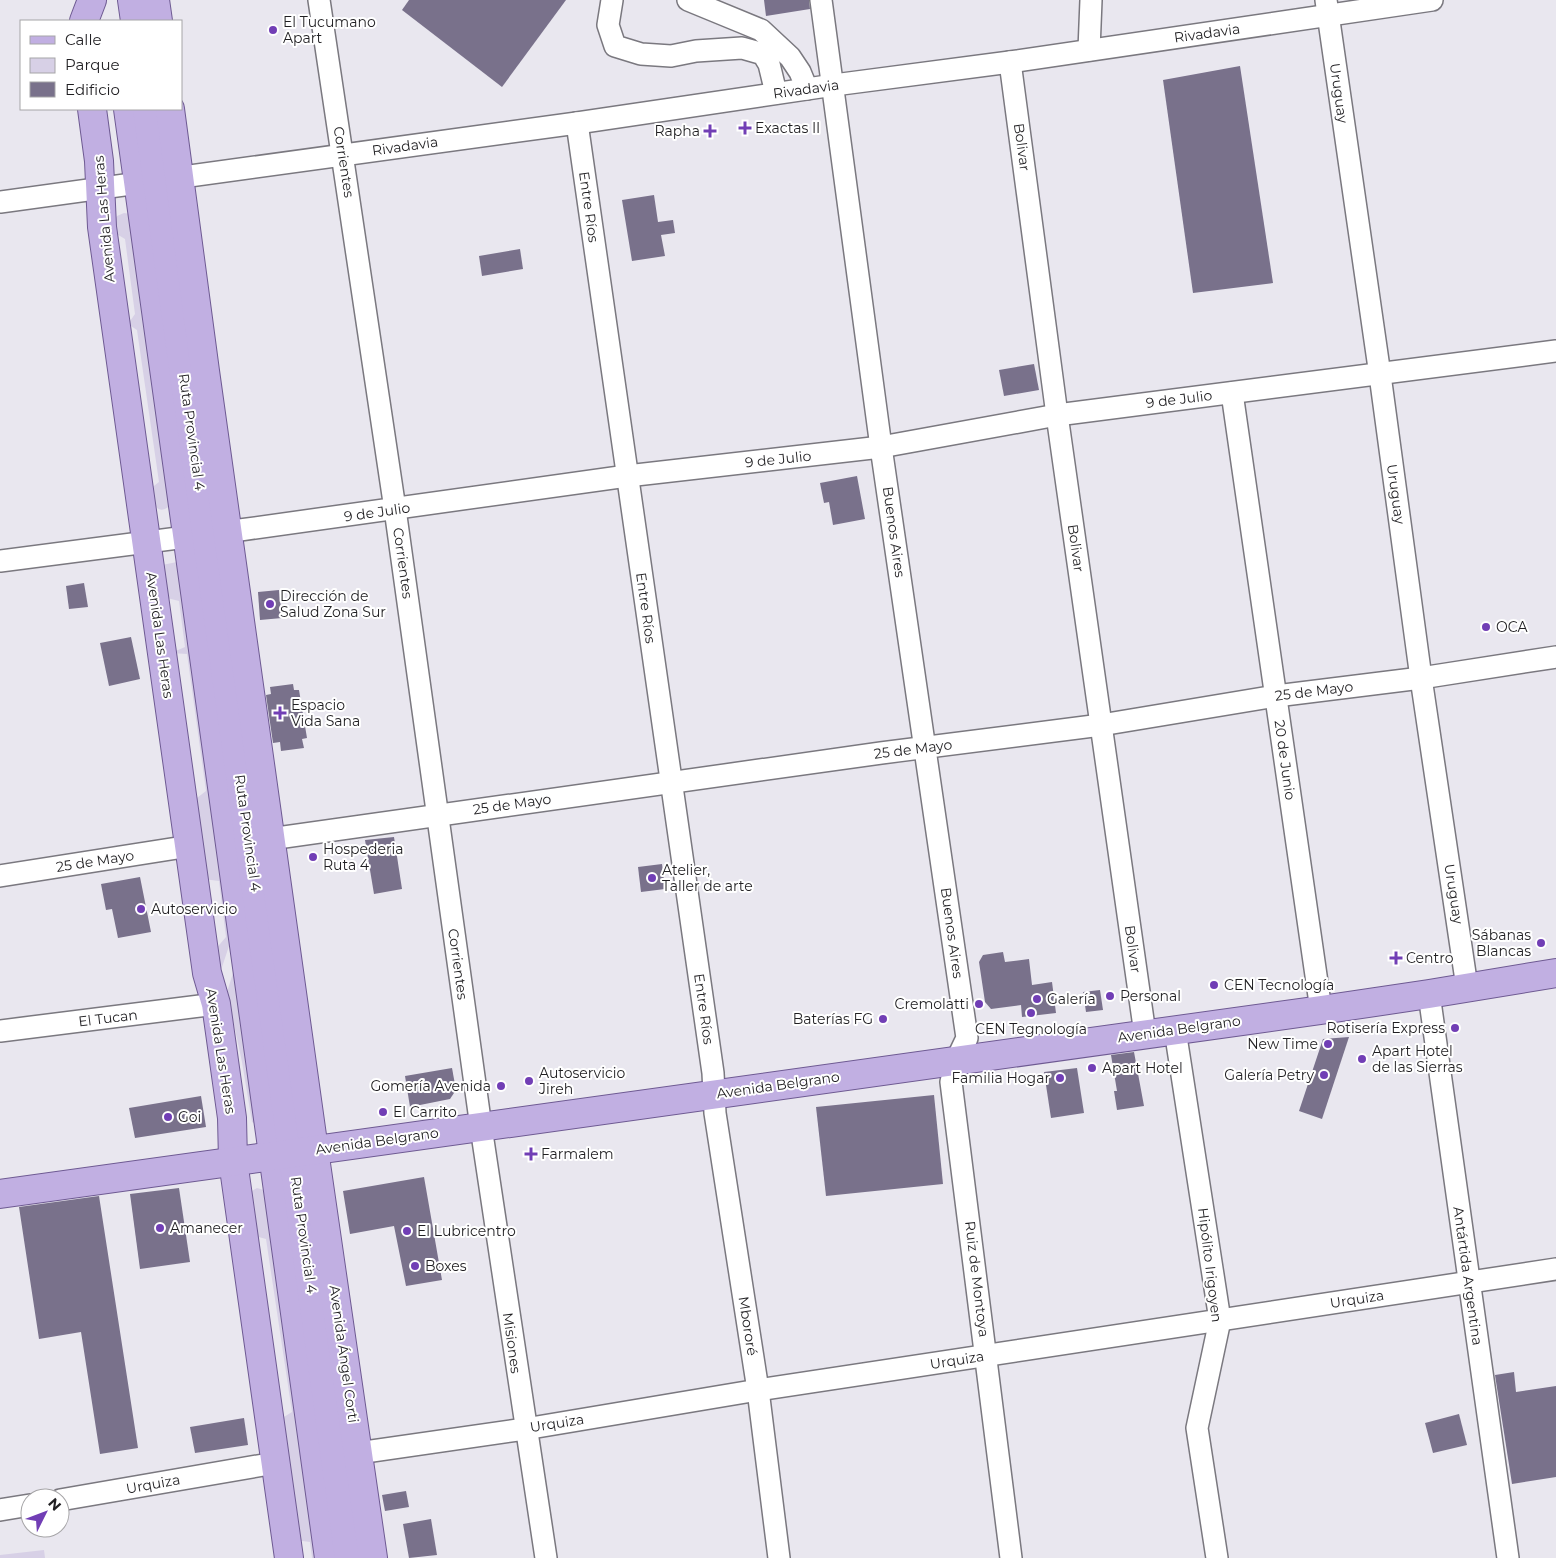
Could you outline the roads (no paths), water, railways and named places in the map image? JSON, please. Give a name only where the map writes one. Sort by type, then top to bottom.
[{"type":"main road","points":[[73,0],[79,20]]},
{"type":"main road","points":[[84,20],[92,0]]},
{"type":"main road","points":[[113,0],[116,20]]},
{"type":"main road","points":[[132,0],[135,20]]},
{"type":"main road","points":[[155,0],[158,20]]},
{"type":"main road","name":"Avenida Las Heras","points":[[92,110],[99,161],[102,227],[207,973],[216,1004],[233,1125],[233,1161]]},
{"type":"main road","name":"Ruta Provincial 4","points":[[128,110],[158,181],[207,535],[240,922],[293,1153],[328,1558]]},
{"type":"main road","name":"Ruta Provincial 4","points":[[147,110],[293,1153],[347,1454],[349,1558]]},
{"type":"main road","points":[[170,110],[158,181],[200,336],[207,535],[270,838],[293,1153]]},
{"type":"main road","points":[[186,391],[200,336]]},
{"type":"main road","points":[[216,1004],[240,922]]},
{"type":"main road","name":"Avenida Belgrano","points":[[0,1194],[1321,1010],[1556,973]]},
{"type":"main road","name":"Avenida Ángel Corti","points":[[293,1153],[348,1386],[347,1454],[373,1558]]},
{"type":"main road","points":[[233,1161],[288,1558]]},
{"type":"street","name":"Corrientes","points":[[319,0],[395,509],[481,1127]]},
{"type":"street","points":[[612,0],[608,25],[615,46],[641,54],[671,56],[696,51],[742,48],[762,54],[769,64],[776,93]]},
{"type":"street","points":[[688,0],[760,30],[790,57],[800,72],[807,89]]},
{"type":"street","name":"Buenos Aires","points":[[821,0],[834,85],[881,447],[967,1038],[956,1061]]},
{"type":"street","points":[[1089,50],[1091,0]]},
{"type":"street","name":"Rivadavia","points":[[100,189],[577,123],[776,93],[1010,62],[1089,50],[1327,7],[1432,0]]},
{"type":"street","name":"Uruguay","points":[[1327,7],[1421,678],[1467,987]]},
{"type":"street","name":"Bolivar","points":[[1010,62],[1057,415],[1145,1034]]},
{"type":"street","name":"Entre Ríos","points":[[577,123],[713,1073],[712,1094]]},
{"type":"street","points":[[0,202],[100,189]]},
{"type":"street","name":"9 de Julio","points":[[0,561],[207,535],[627,476],[881,447],[1057,415],[1556,351]]},
{"type":"street","name":"20 de Junio","points":[[1232,393],[1321,1010]]},
{"type":"street","name":"25 de Mayo","points":[[270,838],[1101,725],[1276,696],[1421,678],[1556,657]]},
{"type":"street","name":"25 de Mayo","points":[[0,876],[190,846]]},
{"type":"street","name":"Antártida Argentina","points":[[1429,994],[1508,1558]]},
{"type":"street","name":"El Tucan","points":[[0,1032],[216,1004]]},
{"type":"street","name":"Hipólito Irigoyen","points":[[1176,1030],[1220,1320],[1197,1428],[1217,1558]]},
{"type":"street","name":"Ruiz de Montoya","points":[[956,1061],[951,1082],[987,1355],[1011,1558]]},
{"type":"street","name":"Mbororé","points":[[712,1094],[758,1390],[779,1558]]},
{"type":"street","name":"Misiones","points":[[481,1127],[525,1429],[546,1558]]},
{"type":"street","name":"Urquiza","points":[[347,1454],[525,1429],[758,1390],[1556,1269]]},
{"type":"street","name":"Urquiza","points":[[70,1498],[275,1463]]},
{"type":"street","points":[[0,1510],[20,1507]]},
{"type":"place","name":"El Tucumano Apart","points":[[273,30]]},
{"type":"place","name":"Exactas II","points":[[745,128]]},
{"type":"place","name":"Rapha","points":[[710,131]]},
{"type":"place","name":"Dirección de Salud Zona Sur","points":[[270,604]]},
{"type":"place","name":"OCA","points":[[1486,627]]},
{"type":"place","name":"Espacio Vida Sana","points":[[280,713]]},
{"type":"place","name":"Hospederia Ruta 4","points":[[313,857]]},
{"type":"place","name":"Atelier, Taller de arte","points":[[652,878]]},
{"type":"place","name":"Autoservicio","points":[[141,909]]},
{"type":"place","name":"Sábanas Blancas","points":[[1541,943]]},
{"type":"place","name":"Centro","points":[[1396,958]]},
{"type":"place","name":"CEN Tecnología","points":[[1214,985]]},
{"type":"place","name":"Personal","points":[[1110,996]]},
{"type":"place","name":"Galería","points":[[1037,999]]},
{"type":"place","name":"Cremolatti","points":[[979,1004]]},
{"type":"place","name":"CEN Tegnología","points":[[1031,1013]]},
{"type":"place","name":"Baterías FG","points":[[883,1019]]},
{"type":"place","name":"Rotisería Express","points":[[1455,1028]]},
{"type":"place","name":"New Time","points":[[1328,1044]]},
{"type":"place","name":"Apart Hotel de las Sierras","points":[[1362,1059]]},
{"type":"place","name":"Apart Hotel","points":[[1092,1068]]},
{"type":"place","name":"Galería Petry","points":[[1324,1075]]},
{"type":"place","name":"Familia Hogar","points":[[1060,1078]]},
{"type":"place","name":"Autoservicio Jireh","points":[[529,1081]]},
{"type":"place","name":"Gomería Avenida","points":[[501,1086]]},
{"type":"place","name":"El Carrito","points":[[383,1112]]},
{"type":"place","name":"Goi","points":[[168,1117]]},
{"type":"place","name":"Farmalem","points":[[531,1154]]},
{"type":"place","name":"Amanecer","points":[[160,1228]]},
{"type":"place","name":"El Lubricentro","points":[[407,1231]]},
{"type":"place","name":"Boxes","points":[[415,1266]]}]
